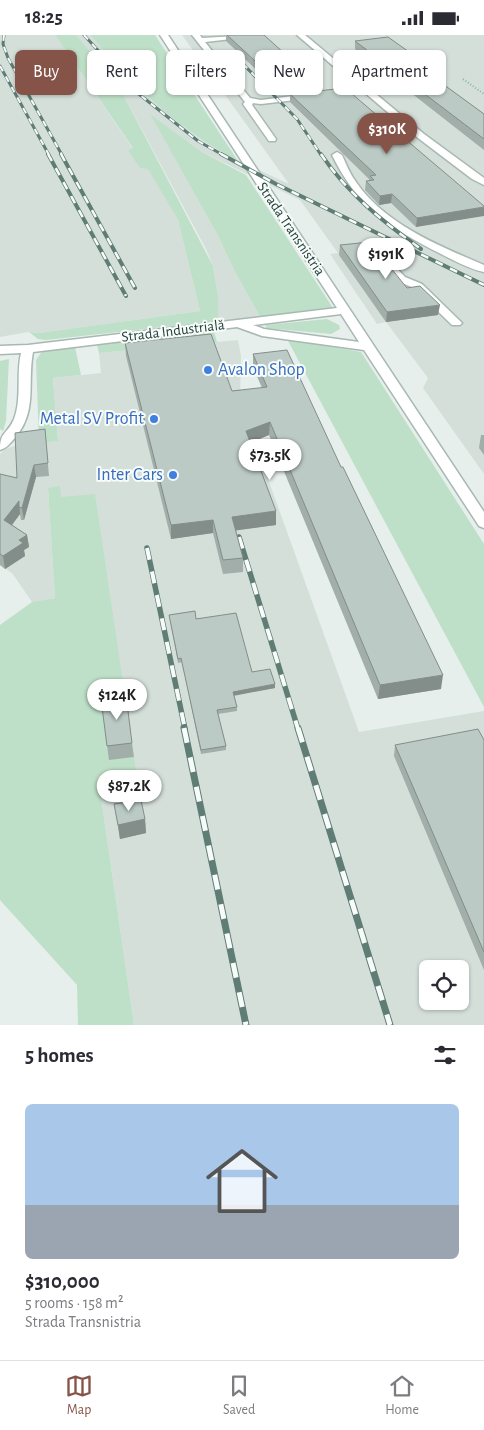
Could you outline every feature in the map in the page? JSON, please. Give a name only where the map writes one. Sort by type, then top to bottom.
[{"type":"street","name":"Strada Transnistria","points":[[164,35],[484,523]]},
{"type":"street","points":[[198,37],[250,35]]},
{"type":"street","points":[[301,35],[333,62]]},
{"type":"street","points":[[198,37],[243,95],[251,101],[261,102],[333,93]]},
{"type":"street","points":[[371,95],[421,136],[484,182]]},
{"type":"street","points":[[251,101],[247,104],[272,139]]},
{"type":"street","points":[[336,155],[353,185],[384,214],[430,244],[484,269]]},
{"type":"street","points":[[381,258],[401,279],[418,286],[456,323]]},
{"type":"street","name":"Strada Industrială","points":[[0,350],[28,349],[346,310]]},
{"type":"street","points":[[236,323],[262,332],[370,347]]},
{"type":"street","points":[[0,446],[9,437],[22,415],[25,360],[28,349]]},
{"type":"path","points":[[463,79],[484,94]]},
{"type":"shaded area","points":[[0,35],[55,35],[65,50],[15,50],[15,95],[77,95],[77,67],[87,82],[87,95],[96,95],[133,149],[128,149],[148,168],[178,220],[200,311],[0,337]]},
{"type":"shaded area","points":[[76,35],[90,35],[104,50],[89,50]]},
{"type":"shaded area","points":[[182,35],[484,35],[484,474],[423,388],[428,378],[386,322],[377,324],[330,254],[338,253],[300,200],[202,152],[151,115],[217,234],[260,317],[218,321],[218,296],[213,266],[206,249],[124,95],[147,95],[191,133],[216,150],[289,184],[225,95],[245,95],[245,50],[193,50]]},
{"type":"shaded area","points":[[238,340],[241,356],[240,401],[359,732],[484,711],[484,1025],[134,1025],[98,776],[48,488],[55,598],[32,602],[12,573],[0,565],[0,454],[5,449],[17,445],[58,440],[53,378],[101,373],[99,353]]},
{"type":"green space","points":[[55,35],[76,35],[89,50],[87,50],[87,81],[77,67],[77,50],[65,50]]},
{"type":"green space","points":[[90,35],[155,35],[166,52],[166,95],[195,95],[238,161],[195,135],[147,95],[156,95],[156,50],[104,50]]},
{"type":"green space","points":[[96,95],[123,95],[213,266],[218,296],[218,321],[46,340],[38,339],[29,332],[38,333],[200,311],[178,220],[148,169],[140,168],[128,150],[133,148]]},
{"type":"green space","points":[[150,114],[202,152],[246,175],[333,308],[260,317],[217,234]]},
{"type":"green space","points":[[327,319],[339,325],[340,329],[331,334],[266,328],[266,325]]},
{"type":"green space","points":[[214,331],[217,342],[99,353],[97,345]]},
{"type":"green space","points":[[287,339],[361,352],[484,544],[484,707]]},
{"type":"green space","points":[[75,347],[81,375],[53,378],[58,441],[39,443],[36,360],[43,350]]},
{"type":"green space","points":[[9,359],[6,421],[3,431],[0,429],[0,361]]},
{"type":"green space","points":[[60,486],[61,497],[95,494],[127,709],[109,760],[134,757],[136,770],[98,776],[134,1025],[78,1025],[77,985],[0,900],[0,625],[32,602],[55,598],[48,488]]},
{"type":"building","points":[[227,35],[264,35],[281,50],[255,50],[255,61]]},
{"type":"building","points":[[388,37],[406,50],[367,50],[355,41]]},
{"type":"building","points":[[446,86],[484,114],[484,139],[426,95],[446,95]]},
{"type":"building","points":[[333,89],[333,95],[353,95],[484,207],[417,218],[392,194],[380,196],[366,181],[374,180],[370,176],[376,175],[291,95],[323,95],[323,90]]},
{"type":"building","points":[[370,242],[407,288],[420,286],[440,305],[387,312],[340,245]]},
{"type":"building","points":[[211,334],[232,391],[267,387],[253,354],[287,350],[341,467],[343,467],[443,675],[380,685],[270,422],[246,431],[276,511],[232,517],[243,558],[223,560],[213,520],[171,525],[125,343]]},
{"type":"building","points":[[45,429],[48,463],[34,465],[22,508],[19,507],[19,501],[4,520],[27,535],[19,540],[23,543],[3,556],[0,554],[0,474],[17,478],[15,433]]},
{"type":"building","points":[[195,611],[196,619],[236,613],[252,672],[270,669],[275,684],[233,692],[237,707],[217,710],[226,746],[201,750],[181,658],[178,659],[169,615]]},
{"type":"building","points":[[126,695],[132,743],[107,746],[101,699]]},
{"type":"building","points":[[478,729],[484,740],[484,952],[395,745]]},
{"type":"building","points":[[141,800],[145,819],[118,825],[114,804]]},
{"type":"railway","points":[[4,35],[3,44],[8,58],[62,155]]},
{"type":"railway","points":[[84,35],[135,91],[198,141],[223,155]]},
{"type":"railway","points":[[0,66],[49,155]]},
{"type":"railway","points":[[245,66],[297,119],[321,155]]},
{"type":"railway","points":[[48,154],[126,296]]},
{"type":"railway","points":[[61,154],[135,288]]},
{"type":"railway","points":[[221,154],[276,184],[484,285]]},
{"type":"railway","points":[[321,154],[354,194],[393,228],[421,249]]},
{"type":"railway","points":[[239,537],[298,729]]},
{"type":"railway","points":[[147,548],[185,729]]},
{"type":"railway","points":[[184,728],[246,1025]]},
{"type":"railway","points":[[298,728],[390,1025]]},
{"type":"place","name":"Avalon Shop","points":[[208,370]]},
{"type":"place","name":"Metal SV Profit","points":[[154,419]]},
{"type":"place","name":"Inter Cars","points":[[173,475]]}]
